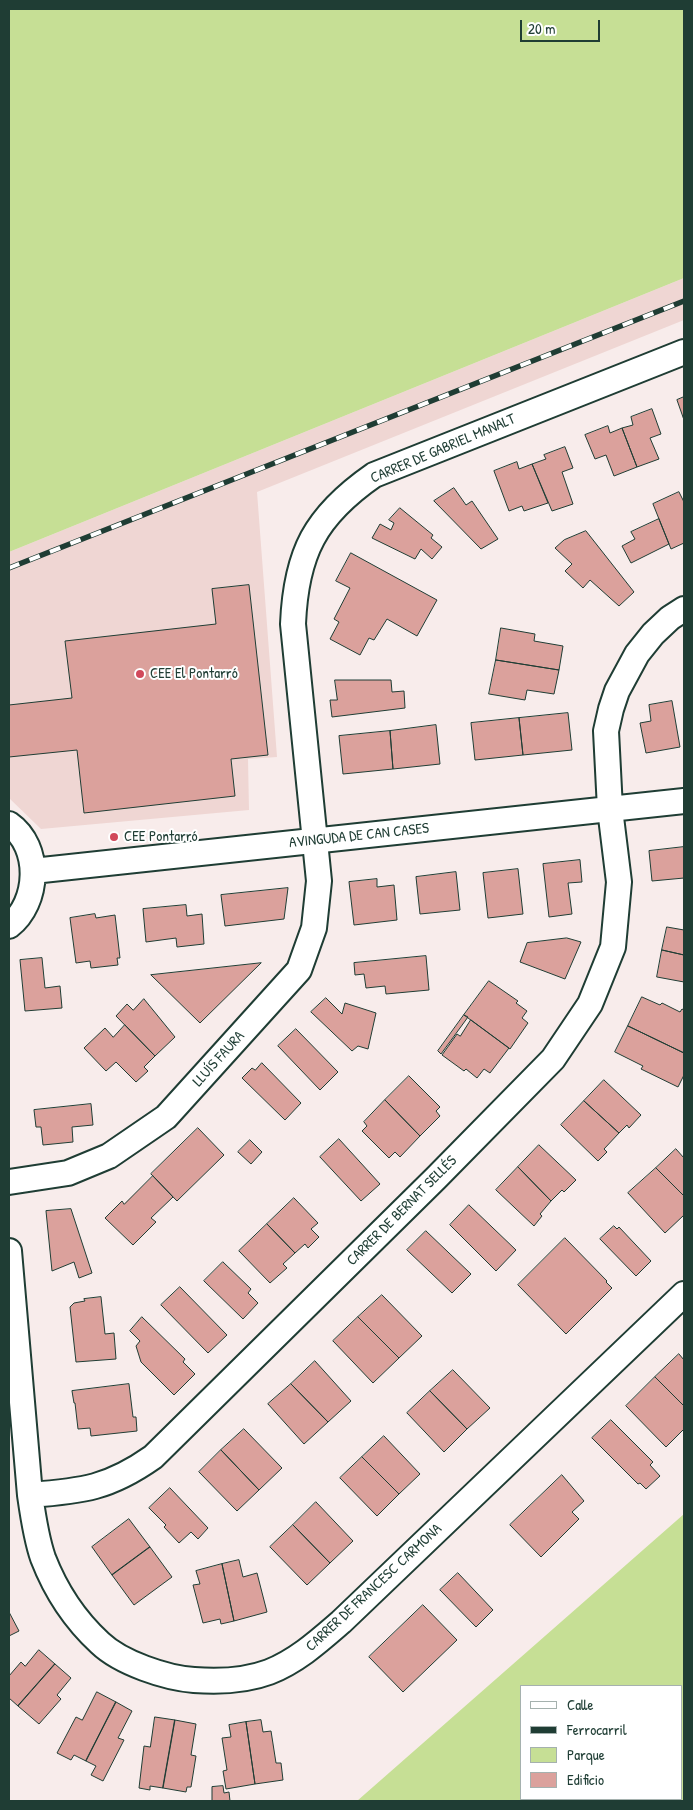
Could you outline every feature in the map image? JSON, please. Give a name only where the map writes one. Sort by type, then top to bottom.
[{"type":"street","name":"CARRER DE GABRIEL MANALT","points":[[315,841],[293,624],[296,580],[304,555],[329,513],[350,492],[374,475],[684,352]]},
{"type":"street","name":"CARRER DE BERNAT SELLÉS","points":[[30,1494],[70,1492],[102,1486],[132,1472],[153,1457],[436,1178],[553,1059],[590,1004],[613,947],[619,882],[610,809],[606,731],[617,691],[636,654],[664,623],[684,609]]},
{"type":"street","name":"AVINGUDA DE CAN CASES","points":[[33,871],[684,801]]},
{"type":"street","points":[[9,824],[27,846],[33,871],[32,887],[26,906],[9,926]]},
{"type":"street","name":"LLUÍS FAURA","points":[[9,1182],[68,1173],[109,1156],[166,1117],[299,970],[314,928],[319,881],[315,841]]},
{"type":"street","name":"CARRER DE FRANCESC CARMONA","points":[[9,1251],[30,1494],[38,1538],[53,1581],[75,1615],[100,1644],[123,1658],[149,1670],[181,1679],[208,1681],[241,1680],[270,1672],[304,1654],[341,1622],[684,1294]]},
{"type":"shaded area","name":"CEE El Pontarró","points":[[684,278],[684,320],[257,492],[277,757],[248,759],[249,810],[41,829],[9,798],[9,552]]},
{"type":"green space","points":[[9,9],[684,9],[684,278],[9,552]]},
{"type":"green space","points":[[684,1514],[684,1801],[357,1801]]},
{"type":"building","points":[[684,397],[684,420],[677,400]]},
{"type":"building","points":[[652,409],[661,434],[650,438],[659,459],[637,467],[622,428],[633,425],[631,417]]},
{"type":"building","points":[[608,426],[610,433],[622,428],[637,467],[614,476],[606,455],[595,459],[585,435]]},
{"type":"building","points":[[565,447],[573,468],[562,472],[573,504],[552,511],[532,464],[546,459],[544,455]]},
{"type":"building","points":[[517,462],[519,469],[532,464],[548,503],[524,511],[522,506],[509,511],[494,471]]},
{"type":"building","points":[[454,488],[466,505],[472,501],[498,539],[481,549],[434,501]]},
{"type":"building","points":[[679,492],[684,502],[684,543],[671,549],[653,504]]},
{"type":"building","points":[[400,508],[433,535],[431,538],[442,547],[432,559],[421,549],[415,559],[372,538],[380,524],[391,530],[394,523],[389,520]]},
{"type":"building","points":[[659,519],[669,544],[631,563],[622,546],[635,539],[631,532]]},
{"type":"building","points":[[586,531],[634,592],[619,606],[590,580],[583,588],[565,571],[572,564],[555,548],[564,540]]},
{"type":"building","points":[[351,553],[437,600],[417,636],[387,619],[374,640],[369,638],[360,655],[330,639],[339,622],[334,619],[350,588],[336,581]]},
{"type":"building","points":[[249,585],[268,755],[231,759],[235,796],[84,813],[77,750],[9,757],[9,705],[72,698],[65,641],[216,624],[212,589]]},
{"type":"building","points":[[501,628],[535,634],[534,641],[563,646],[559,670],[496,660]]},
{"type":"building","points":[[496,660],[559,670],[554,694],[527,690],[525,700],[489,694]]},
{"type":"building","points":[[335,680],[391,680],[392,692],[404,691],[405,708],[332,717],[330,700],[337,700]]},
{"type":"building","points":[[672,701],[680,747],[646,753],[640,723],[651,721],[649,705]]},
{"type":"building","points":[[568,713],[572,750],[523,755],[519,718]]},
{"type":"building","points":[[519,718],[523,755],[475,760],[471,723]]},
{"type":"building","points":[[436,725],[440,764],[393,769],[390,731]]},
{"type":"building","points":[[390,731],[393,769],[343,774],[339,736]]},
{"type":"building","points":[[684,847],[684,878],[652,881],[649,851]]},
{"type":"building","points":[[580,860],[582,882],[568,883],[572,914],[549,917],[543,864]]},
{"type":"building","points":[[518,869],[523,914],[488,918],[483,873]]},
{"type":"building","points":[[456,872],[460,910],[420,914],[416,877]]},
{"type":"building","points":[[377,879],[377,887],[394,885],[397,920],[354,925],[349,882]]},
{"type":"building","points":[[288,888],[284,919],[225,926],[221,895]]},
{"type":"building","points":[[186,905],[187,916],[202,914],[204,944],[177,947],[176,938],[146,942],[143,909]]},
{"type":"building","points":[[95,914],[96,918],[115,915],[120,958],[117,958],[118,965],[91,968],[90,961],[76,963],[70,918]]},
{"type":"building","points":[[667,927],[684,930],[684,955],[662,950]]},
{"type":"building","points":[[567,938],[581,942],[565,979],[520,962],[527,943]]},
{"type":"building","points":[[662,950],[684,955],[684,982],[657,977]]},
{"type":"building","points":[[426,956],[429,990],[386,994],[385,986],[366,988],[364,974],[355,975],[354,963]]},
{"type":"building","points":[[42,958],[45,988],[60,986],[62,1008],[25,1011],[20,960]]},
{"type":"building","points":[[261,963],[200,1023],[151,975]]},
{"type":"building","points":[[489,981],[518,1001],[516,1003],[527,1011],[522,1018],[528,1023],[510,1049],[464,1015]]},
{"type":"building","points":[[642,997],[660,1005],[662,1003],[680,1012],[682,1009],[684,1010],[684,1053],[628,1026]]},
{"type":"building","points":[[326,998],[342,1014],[345,1003],[376,1013],[368,1049],[358,1046],[352,1051],[311,1012]]},
{"type":"building","points":[[144,999],[175,1037],[155,1056],[116,1016],[127,1004],[133,1010]]},
{"type":"building","points":[[464,1015],[468,1017],[441,1054],[438,1051]]},
{"type":"building","points":[[471,1020],[509,1048],[490,1073],[484,1069],[477,1078],[442,1055],[457,1034],[460,1036]]},
{"type":"building","points":[[125,1025],[155,1056],[144,1067],[148,1071],[136,1082],[116,1062],[106,1071],[84,1048],[105,1028],[113,1037]]},
{"type":"building","points":[[628,1026],[684,1053],[684,1075],[678,1087],[641,1069],[643,1066],[615,1052]]},
{"type":"building","points":[[296,1029],[338,1072],[320,1090],[278,1046]]},
{"type":"building","points":[[262,1063],[301,1103],[285,1120],[242,1078],[252,1068],[255,1070]]},
{"type":"building","points":[[409,1076],[440,1107],[436,1111],[440,1116],[420,1136],[385,1100]]},
{"type":"building","points":[[604,1080],[641,1115],[629,1128],[627,1125],[619,1133],[584,1101]]},
{"type":"building","points":[[385,1100],[420,1136],[400,1157],[395,1152],[389,1158],[362,1131],[367,1126],[364,1122]]},
{"type":"building","points":[[584,1101],[619,1133],[604,1149],[607,1152],[598,1161],[561,1125]]},
{"type":"building","points":[[91,1104],[93,1125],[72,1127],[73,1142],[43,1145],[41,1127],[36,1127],[34,1110]]},
{"type":"building","points":[[198,1128],[224,1155],[177,1201],[151,1174]]},
{"type":"building","points":[[339,1139],[380,1184],[361,1201],[320,1157]]},
{"type":"building","points":[[250,1140],[262,1152],[251,1164],[238,1152]]},
{"type":"building","points":[[539,1145],[576,1180],[551,1201],[518,1167]]},
{"type":"building","points":[[676,1149],[684,1158],[684,1196],[656,1168]]},
{"type":"building","points":[[518,1167],[551,1201],[540,1214],[542,1216],[534,1226],[496,1190]]},
{"type":"building","points":[[656,1168],[684,1196],[684,1215],[665,1233],[628,1193]]},
{"type":"building","points":[[153,1176],[173,1197],[151,1218],[156,1222],[133,1245],[105,1218],[122,1201],[124,1204]]},
{"type":"building","points":[[294,1198],[318,1223],[311,1229],[319,1237],[308,1248],[305,1244],[295,1253],[267,1224]]},
{"type":"building","points":[[469,1205],[516,1250],[496,1271],[450,1225]]},
{"type":"building","points":[[71,1209],[92,1273],[79,1278],[74,1262],[52,1271],[46,1211]]},
{"type":"building","points":[[267,1224],[295,1253],[283,1264],[287,1268],[270,1283],[239,1251]]},
{"type":"building","points":[[614,1226],[617,1229],[619,1227],[651,1261],[636,1276],[600,1239]]},
{"type":"building","points":[[426,1231],[471,1274],[452,1293],[407,1250]]},
{"type":"building","points":[[565,1238],[612,1288],[566,1334],[518,1285]]},
{"type":"building","points":[[223,1262],[251,1289],[248,1293],[258,1303],[243,1319],[204,1281]]},
{"type":"building","points":[[180,1287],[227,1335],[208,1353],[161,1305]]},
{"type":"building","points":[[382,1295],[422,1336],[399,1358],[358,1317]]},
{"type":"building","points":[[101,1297],[105,1334],[114,1333],[116,1359],[76,1362],[70,1307],[74,1303],[85,1301],[84,1299]]},
{"type":"building","points":[[142,1317],[185,1359],[183,1362],[195,1374],[174,1395],[141,1362],[136,1346],[140,1341],[130,1331]]},
{"type":"building","points":[[358,1317],[399,1358],[373,1383],[333,1341]]},
{"type":"building","points":[[679,1354],[684,1360],[684,1406],[655,1377]]},
{"type":"building","points":[[315,1361],[351,1401],[328,1422],[291,1384]]},
{"type":"building","points":[[453,1370],[490,1408],[467,1429],[430,1391]]},
{"type":"building","points":[[655,1377],[684,1406],[684,1429],[666,1447],[626,1406]]},
{"type":"building","points":[[129,1384],[133,1417],[136,1417],[137,1431],[91,1436],[90,1428],[78,1429],[72,1391]]},
{"type":"building","points":[[291,1384],[328,1422],[304,1444],[268,1404]]},
{"type":"building","points":[[430,1391],[467,1429],[444,1452],[407,1413]]},
{"type":"building","points":[[611,1420],[653,1462],[650,1465],[660,1476],[646,1489],[640,1483],[638,1484],[592,1438]]},
{"type":"building","points":[[244,1429],[282,1468],[259,1490],[221,1450]]},
{"type":"building","points":[[384,1436],[420,1474],[399,1494],[362,1457]]},
{"type":"building","points":[[221,1450],[259,1490],[237,1511],[199,1472]]},
{"type":"building","points":[[362,1457],[399,1494],[377,1516],[340,1478]]},
{"type":"building","points":[[562,1475],[584,1501],[572,1512],[579,1519],[541,1557],[510,1525]]},
{"type":"building","points":[[170,1488],[208,1528],[198,1539],[191,1532],[179,1543],[164,1527],[166,1525],[149,1508]]},
{"type":"building","points":[[316,1502],[353,1541],[330,1563],[293,1525]]},
{"type":"building","points":[[129,1519],[150,1547],[112,1575],[92,1547]]},
{"type":"building","points":[[293,1525],[330,1563],[307,1585],[270,1547]]},
{"type":"building","points":[[150,1547],[172,1577],[134,1605],[112,1575]]},
{"type":"building","points":[[239,1560],[243,1577],[257,1573],[267,1612],[234,1621],[222,1564]]},
{"type":"building","points":[[222,1564],[234,1621],[221,1624],[220,1619],[203,1623],[193,1585],[200,1584],[196,1571]]},
{"type":"building","points":[[458,1573],[493,1610],[476,1627],[440,1590]]},
{"type":"building","points":[[423,1605],[457,1640],[403,1692],[369,1657]]},
{"type":"building","points":[[9,1612],[19,1631],[9,1636]]},
{"type":"building","points":[[39,1650],[55,1664],[18,1706],[9,1698],[9,1676],[21,1662],[25,1666]]},
{"type":"building","points":[[55,1664],[71,1678],[57,1695],[61,1699],[39,1724],[18,1706]]},
{"type":"building","points":[[97,1692],[116,1702],[86,1761],[74,1755],[71,1760],[57,1753],[76,1717],[82,1720]]},
{"type":"building","points":[[116,1702],[132,1711],[118,1738],[124,1740],[103,1781],[91,1775],[96,1766],[86,1761]]},
{"type":"building","points":[[155,1717],[175,1720],[163,1788],[150,1786],[150,1790],[139,1788],[144,1746],[150,1747]]},
{"type":"building","points":[[175,1720],[196,1724],[191,1755],[196,1756],[191,1787],[187,1787],[186,1792],[163,1788]]},
{"type":"building","points":[[261,1720],[263,1732],[271,1731],[276,1763],[281,1763],[283,1780],[255,1784],[246,1722]]},
{"type":"building","points":[[246,1722],[255,1784],[226,1789],[223,1771],[227,1770],[222,1738],[231,1737],[229,1725]]},
{"type":"building","points":[[223,1786],[224,1793],[229,1792],[230,1801],[212,1801],[212,1787]]},
{"type":"railway","points":[[9,568],[684,301]]},
{"type":"place","name":"CEE El Pontarró","points":[[140,674]]},
{"type":"place","name":"CEE Pontarró","points":[[114,837]]}]
